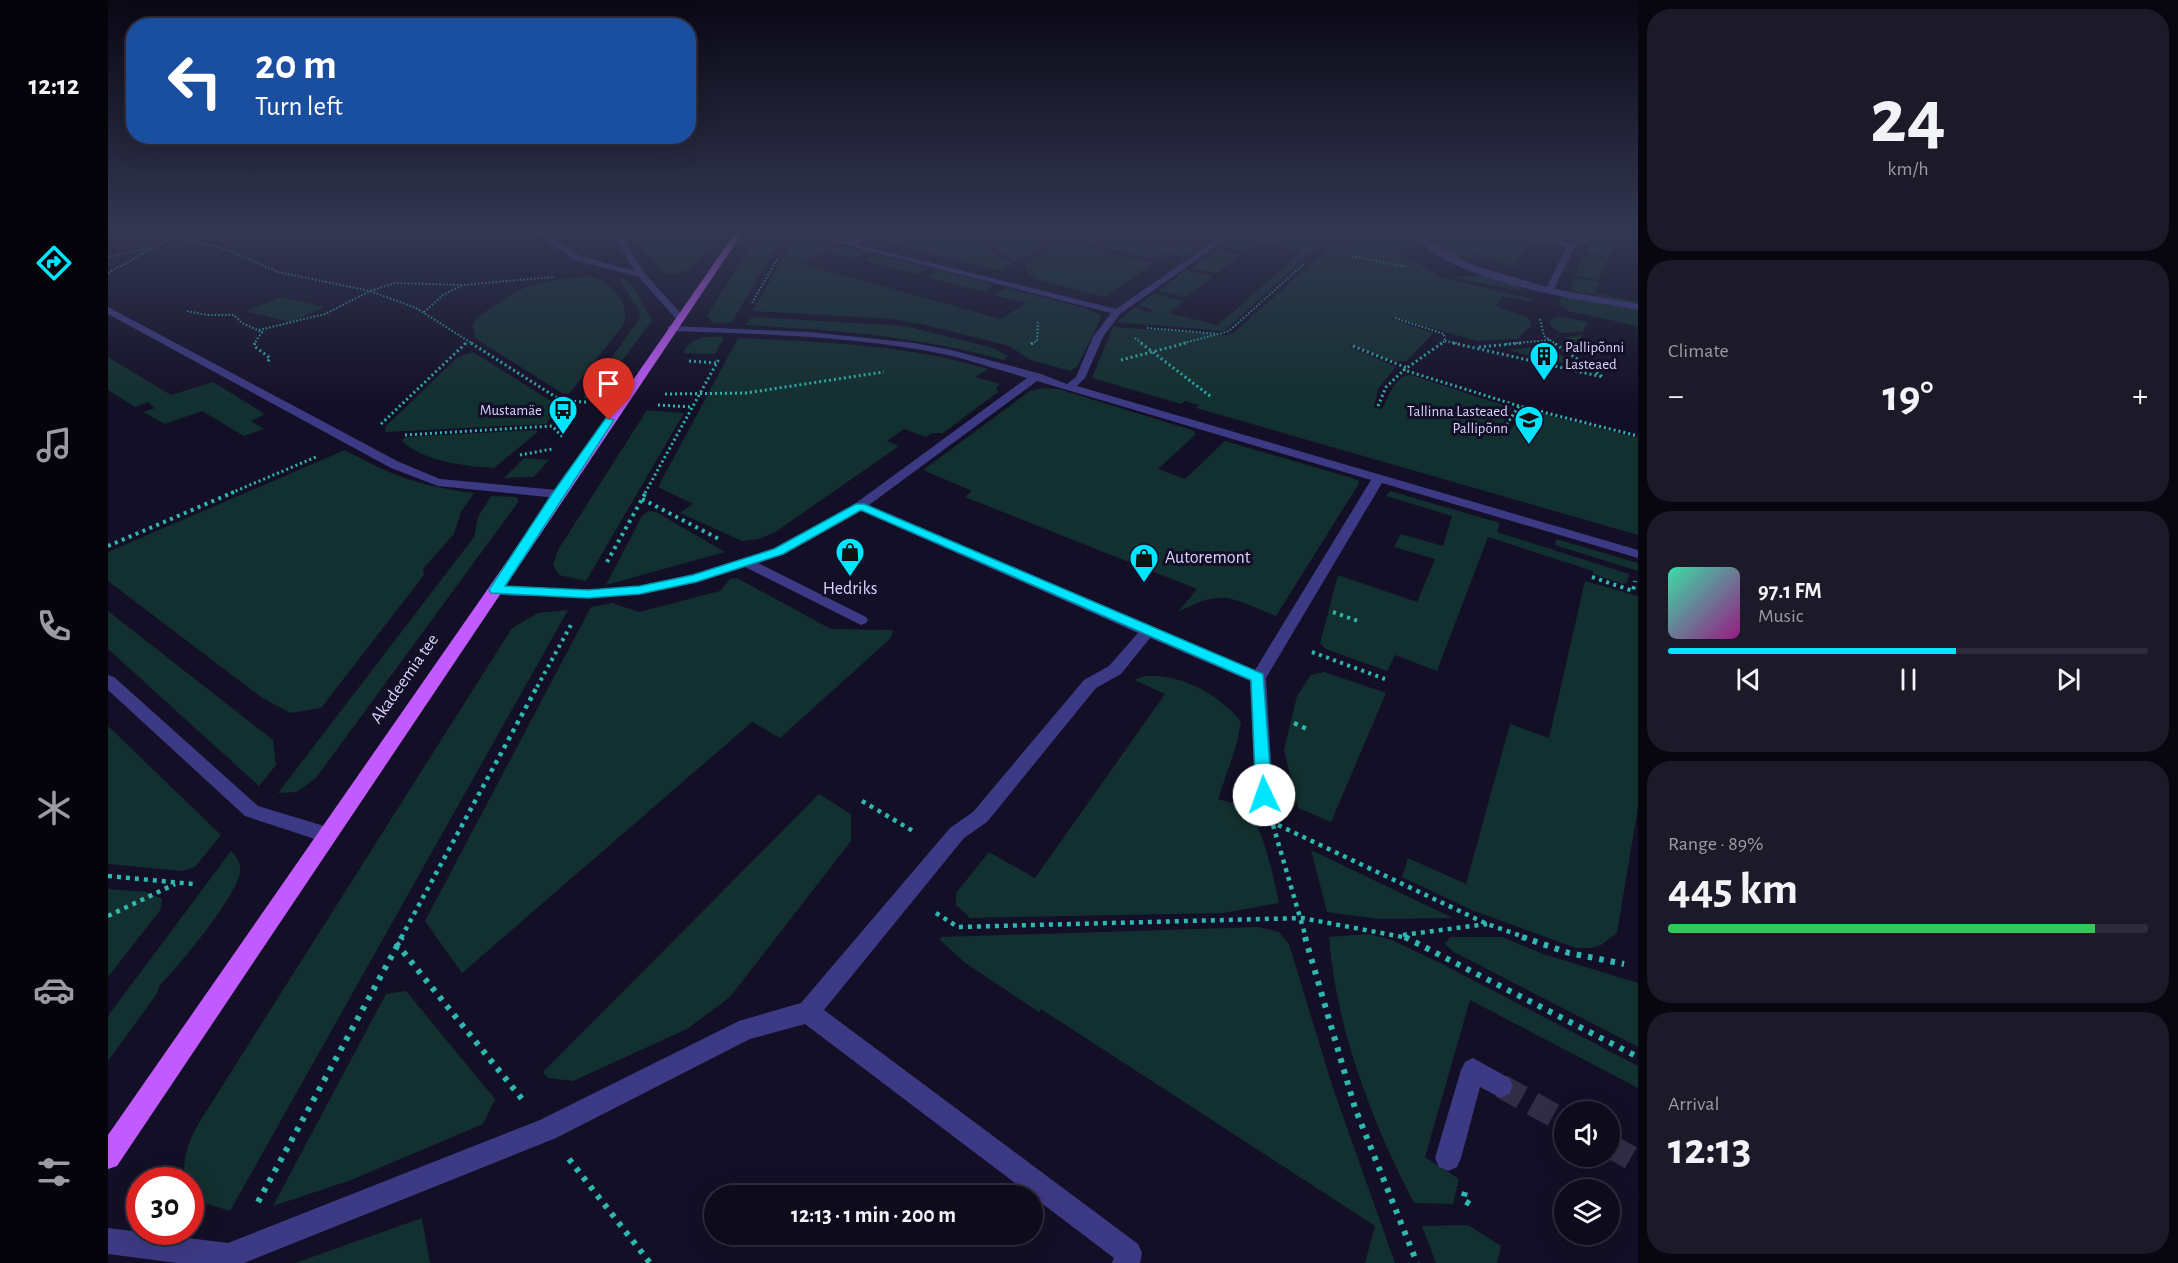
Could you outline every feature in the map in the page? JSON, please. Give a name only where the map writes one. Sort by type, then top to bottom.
[{"type":"main road","name":"Akadeemia tee","points":[[108,1157],[496,590],[557,494],[700,288]]},
{"type":"street","points":[[651,288],[676,322],[882,340],[948,352],[1037,376],[1638,554]]},
{"type":"street","points":[[1022,288],[1118,312]]},
{"type":"street","points":[[1071,386],[1084,370],[1098,337],[1108,324],[1118,312],[1152,288]]},
{"type":"street","points":[[1546,288],[1638,307]]},
{"type":"street","points":[[108,310],[395,465],[438,482],[557,494]]},
{"type":"street","points":[[496,590],[588,594],[640,590],[696,578],[778,552],[860,506],[1037,376]]},
{"type":"street","points":[[1264,795],[1258,678],[1379,477]]},
{"type":"street","points":[[860,506],[1258,678]]},
{"type":"street","points":[[746,562],[861,620]]},
{"type":"street","points":[[108,1241],[228,1256],[547,1129],[747,1029],[808,1012],[957,833],[980,817],[1090,684],[1115,670],[1148,631]]},
{"type":"street","points":[[108,681],[252,811],[327,835]]},
{"type":"street","points":[[808,1012],[1129,1253],[1126,1263]]},
{"type":"street","points":[[1448,1158],[1473,1070],[1501,1086]]},
{"type":"path","points":[[355,288],[370,291],[423,312],[562,401],[594,403]]},
{"type":"path","points":[[187,311],[208,315],[234,315],[242,323],[259,330],[326,314],[380,288]]},
{"type":"path","points":[[423,312],[443,295],[457,288]]},
{"type":"path","points":[[751,303],[760,288]]},
{"type":"path","points":[[1084,370],[1229,332],[1277,288]]},
{"type":"path","points":[[1029,345],[1037,340],[1038,302],[1030,290]]},
{"type":"path","points":[[1378,406],[1386,387],[1405,369],[1445,341],[1603,377],[1544,336],[1540,325],[1541,314]]},
{"type":"path","points":[[1395,318],[1444,334],[1445,341]]},
{"type":"path","points":[[1108,324],[1219,334]]},
{"type":"path","points":[[1120,326],[1217,400]]},
{"type":"path","points":[[259,330],[262,332],[255,340],[255,346],[270,358],[260,367]]},
{"type":"path","points":[[1475,348],[1550,340]]},
{"type":"path","points":[[380,426],[467,342]]},
{"type":"path","points":[[1353,346],[1405,369],[1519,406],[1638,436]]},
{"type":"path","points":[[605,564],[722,355]]},
{"type":"path","points":[[684,361],[717,363]]},
{"type":"path","points":[[667,384],[660,394],[698,396],[843,380],[888,371]]},
{"type":"path","points":[[648,405],[693,407]]},
{"type":"path","points":[[1501,433],[1519,406]]},
{"type":"path","points":[[401,435],[552,426],[563,436],[551,450],[520,455]]},
{"type":"path","points":[[108,546],[353,442]]},
{"type":"path","points":[[642,499],[734,547],[746,562]]},
{"type":"path","points":[[1592,577],[1633,591],[1636,573]]},
{"type":"path","points":[[256,1205],[396,943],[574,619]]},
{"type":"path","points":[[1281,640],[1385,679]]},
{"type":"path","points":[[1291,722],[1307,729]]},
{"type":"path","points":[[1264,795],[1302,918],[1355,1108],[1417,1263]]},
{"type":"path","points":[[862,801],[943,850]]},
{"type":"path","points":[[1272,822],[1487,924],[1569,953],[1624,964]]},
{"type":"path","points":[[108,876],[193,884]]},
{"type":"path","points":[[108,916],[177,883]]},
{"type":"path","points":[[905,895],[958,927],[1302,918],[1402,935],[1487,924]]},
{"type":"path","points":[[1402,935],[1638,1057]]},
{"type":"path","points":[[396,943],[547,1129],[650,1263]]},
{"type":"green space","points":[[526,288],[612,288],[621,299],[625,315],[624,324],[569,394],[562,393],[475,338],[473,325],[476,319]]},
{"type":"green space","points":[[624,288],[633,288],[652,320],[594,399],[583,398],[639,319],[640,312]]},
{"type":"green space","points":[[724,288],[752,288],[731,323],[712,322],[707,316]]},
{"type":"green space","points":[[766,288],[889,288],[1001,319],[1026,303],[995,295],[1007,288],[1085,308],[1100,315],[1101,318],[1077,367],[1070,371],[1028,359],[1010,346],[926,325],[892,319],[753,311]]},
{"type":"green space","points":[[968,288],[990,288],[984,292]]},
{"type":"green space","points":[[1069,288],[1118,288],[1105,297]]},
{"type":"green space","points":[[1162,288],[1198,288],[1187,297],[1158,291]]},
{"type":"green space","points":[[1260,288],[1271,288],[1224,331],[1117,322],[1135,307],[1148,313],[1153,310],[1138,305],[1154,294],[1184,301],[1169,313],[1218,325]]},
{"type":"green space","name":"Tallinna Lasteaed Pallipõnn","points":[[1284,288],[1486,288],[1533,299],[1529,301],[1502,296],[1496,306],[1529,318],[1531,326],[1517,339],[1477,341],[1393,317],[1391,319],[1433,333],[1407,361],[1392,361],[1352,345],[1349,346],[1396,367],[1378,389],[1374,407],[1382,409],[1397,382],[1411,375],[1512,408],[1497,433],[1506,436],[1522,413],[1530,410],[1638,438],[1638,535],[1196,408],[1199,405],[1185,401],[1181,404],[1092,378],[1113,327],[1227,335],[1235,332]]},
{"type":"green space","points":[[1506,288],[1520,288],[1531,293]]},
{"type":"green space","points":[[1571,288],[1597,288],[1595,293],[1638,302],[1638,305],[1570,290]]},
{"type":"green space","points":[[1563,296],[1638,309],[1638,326],[1568,311],[1558,304]]},
{"type":"green space","points":[[281,297],[325,307],[290,322],[245,311]]},
{"type":"green space","points":[[752,317],[905,326],[993,348],[1008,356],[1004,360],[940,345],[875,335],[745,325]]},
{"type":"green space","points":[[1559,317],[1588,322],[1583,332],[1560,333],[1550,325],[1551,319]]},
{"type":"green space","points":[[1582,335],[1580,342],[1630,353],[1586,353],[1563,343],[1567,337]]},
{"type":"green space","points":[[724,337],[715,354],[683,353],[691,343],[700,338]]},
{"type":"green space","points":[[738,338],[833,343],[926,355],[988,369],[975,377],[1000,384],[996,387],[998,392],[943,433],[932,433],[926,437],[904,429],[887,441],[899,446],[777,531],[759,539],[742,541],[680,513],[693,504],[658,487]]},
{"type":"green space","points":[[1535,347],[1555,350],[1570,363],[1551,362],[1509,350]]},
{"type":"green space","points":[[473,352],[559,406],[546,424],[385,432],[386,426],[458,357]]},
{"type":"green space","points":[[108,357],[171,395],[213,382],[265,414],[251,421],[264,429],[244,436],[202,411],[165,424],[143,412],[155,408],[148,402],[135,407],[108,390]]},
{"type":"green space","points":[[1043,388],[1058,389],[1192,430],[1196,434],[1158,469],[1185,479],[1225,441],[1352,478],[1359,481],[1358,485],[1276,616],[1227,598],[1207,600],[1178,612],[1197,589],[965,497],[972,491],[923,470],[1030,391]]},
{"type":"green space","points":[[647,410],[684,413],[586,581],[559,575],[553,565],[558,550]]},
{"type":"green space","points":[[535,430],[538,432],[494,468],[445,462],[421,453],[401,440],[406,437]]},
{"type":"green space","points":[[345,450],[377,467],[407,479],[474,493],[461,512],[454,534],[423,569],[424,575],[321,708],[290,713],[261,697],[108,581],[108,552]]},
{"type":"green space","points":[[524,458],[549,460],[534,477],[504,478]]},
{"type":"green space","points":[[1390,491],[1500,523],[1497,532],[1629,574],[1627,583],[1623,584],[1593,574],[1593,571],[1488,537],[1437,671],[1395,655],[1387,671],[1326,649],[1320,643],[1338,575],[1417,602],[1435,559],[1394,547],[1401,534],[1443,546],[1452,516],[1386,496]]},
{"type":"green space","points":[[491,496],[516,497],[519,501],[316,778],[297,792],[278,793],[474,537],[478,517]]},
{"type":"green space","points":[[648,511],[656,512],[725,552],[606,585],[642,516]]},
{"type":"green space","points":[[1556,539],[1638,563],[1638,571],[1555,545]]},
{"type":"green space","points":[[737,578],[831,629],[893,630],[891,638],[780,738],[752,722],[462,973],[425,921],[591,607],[612,603],[639,612],[720,591],[730,579]]},
{"type":"green space","points":[[1585,581],[1638,596],[1638,807],[1617,933],[1601,945],[1576,948],[1474,911],[1402,877],[1408,858],[1466,884],[1510,724],[1549,738]]},
{"type":"green space","points":[[568,610],[230,1211],[204,1203],[204,1167],[184,1167],[187,1149],[200,1121],[512,628],[538,613]]},
{"type":"green space","points":[[108,611],[273,740],[276,765],[259,786],[108,649]]},
{"type":"green space","points":[[1324,672],[1386,693],[1331,822],[1298,808],[1284,750],[1297,696],[1311,675]]},
{"type":"green space","points":[[1145,676],[1172,678],[1198,688],[1222,703],[1241,722],[1237,743],[1218,799],[1241,806],[1251,815],[1267,852],[1279,903],[1224,913],[970,918],[956,905],[956,893],[989,852],[1035,878],[1165,694],[1134,680]]},
{"type":"green space","points":[[108,726],[221,835],[195,867],[182,871],[108,864]]},
{"type":"green space","points":[[819,794],[851,814],[851,841],[730,997],[687,1029],[573,1081],[548,1078],[543,1072]]},
{"type":"green space","points":[[1311,850],[1453,918],[1380,919],[1327,912]]},
{"type":"green space","points":[[231,851],[238,860],[240,872],[229,897],[193,947],[160,985],[156,995],[108,1061],[108,1016]]},
{"type":"green space","points":[[108,889],[147,892],[162,899],[161,909],[108,977]]},
{"type":"green space","points":[[1258,927],[1279,932],[1289,944],[1332,1085],[1395,1263],[1365,1263],[1375,1226],[1041,1009],[1039,1012],[964,962],[940,940],[941,937]]},
{"type":"green space","points":[[1369,934],[1392,940],[1444,965],[1638,1066],[1638,1088],[1470,1000],[1425,1157],[1459,1179],[1453,1204],[1414,1203],[1384,1140],[1358,1074],[1339,1006],[1333,971],[1329,937]]},
{"type":"green space","points":[[1450,937],[1502,937],[1543,954],[1638,983],[1638,1047],[1454,952],[1445,944]]},
{"type":"green space","points":[[406,991],[495,1099],[483,1124],[351,1180],[273,1206],[386,994]]},
{"type":"green space","points":[[422,1218],[430,1263],[295,1263]]},
{"type":"green space","points":[[1468,1225],[1501,1246],[1497,1263],[1436,1263],[1422,1226]]},
{"type":"tunnel","points":[[1501,1086],[1554,1115]]},
{"type":"tunnel","points":[[1620,1152],[1638,1162]]},
{"type":"place","name":"Pallipõnni Lasteaed","points":[[1544,382]]},
{"type":"place","name":"Mustamäe","points":[[563,436]]},
{"type":"place","name":"Tallinna Lasteaed Pallipõnn","points":[[1529,446]]},
{"type":"place","name":"Hedriks","points":[[850,578]]},
{"type":"place","name":"Autoremont","points":[[1144,584]]},
{"type":"route","points":[[609,420],[557,494],[496,590],[588,594],[640,590],[696,578],[778,552],[860,506],[1258,678],[1264,795]]}]
